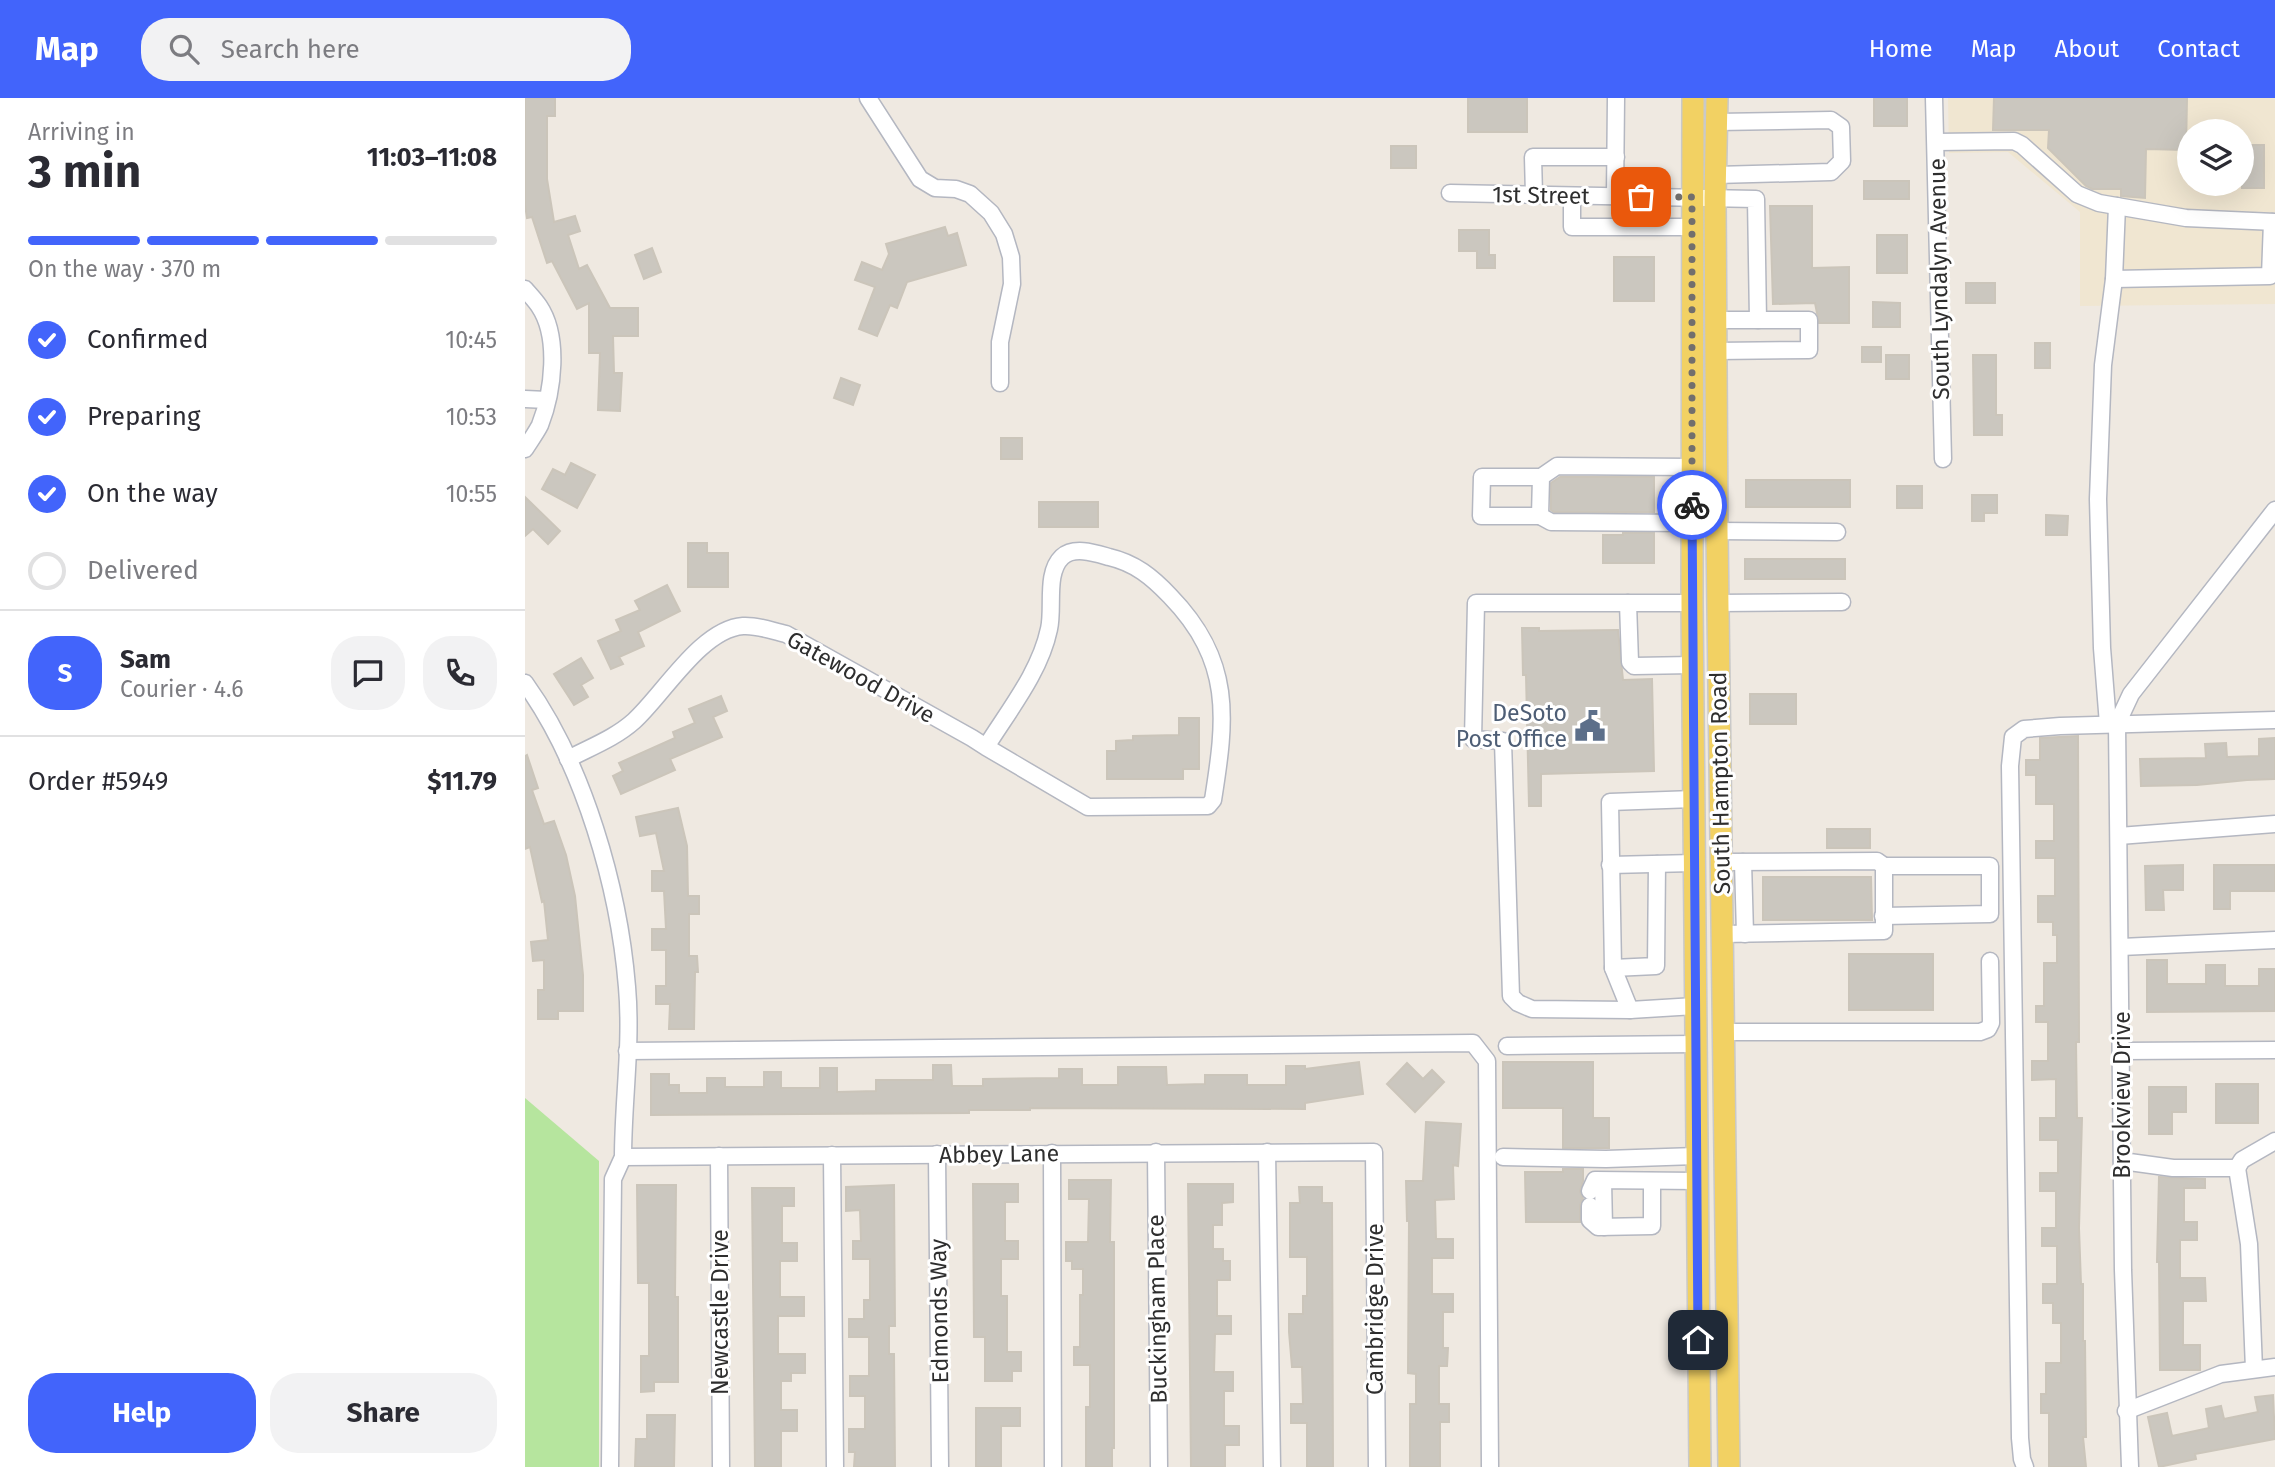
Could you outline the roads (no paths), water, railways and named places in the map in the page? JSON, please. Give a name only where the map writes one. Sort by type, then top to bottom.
[{"type":"main road","name":"South Hampton Road","points":[[1693,98],[1693,799],[1700,1467]]},
{"type":"main road","name":"South Hampton Road","points":[[1717,98],[1717,531],[1729,1467]]},
{"type":"main road","points":[[1692,467],[1717,467]]},
{"type":"main road","points":[[1692,603],[1718,603]]},
{"type":"main road","points":[[1694,863],[1722,862]]},
{"type":"main road","points":[[1695,1006],[1724,1007]]},
{"type":"main road","points":[[1698,1340],[1728,1339]]},
{"type":"street","points":[[868,98],[920,179],[935,188],[956,189],[970,194],[991,213],[1003,234],[1011,257],[1012,284],[1001,333],[1000,383]]},
{"type":"street","points":[[1615,196],[1616,98]]},
{"type":"street","name":"South Lyndalyn Avenue","points":[[1934,98],[1943,459]]},
{"type":"street","points":[[1716,175],[1831,172],[1842,161],[1841,127],[1831,120],[1717,122]]},
{"type":"street","points":[[1936,142],[2014,141],[2077,194],[2099,203],[2186,218],[2274,222],[2270,276],[2114,279]]},
{"type":"street","points":[[1534,195],[1533,158],[1616,158]]},
{"type":"street","name":"1st Street","points":[[1450,193],[1756,199],[1758,320]]},
{"type":"street","points":[[1572,196],[1572,227],[1692,227]]},
{"type":"street","name":"Brookview Drive","points":[[2117,206],[2114,279],[2103,365],[2098,499],[2102,648],[2113,724],[2119,836],[2126,1410],[2130,1467]]},
{"type":"street","points":[[525,289],[541,308],[549,330],[553,365],[548,400],[539,427],[525,449]]},
{"type":"street","points":[[1716,320],[1809,320],[1809,350],[1716,351]]},
{"type":"street","points":[[525,399],[548,400]]},
{"type":"street","points":[[1692,467],[1557,466],[1541,477],[1482,477],[1481,516],[1541,516],[1551,522],[1692,523]]},
{"type":"street","points":[[1541,477],[1541,516]]},
{"type":"street","points":[[2113,724],[2131,694],[2275,510]]},
{"type":"street","points":[[1717,531],[1837,532]]},
{"type":"street","name":"Gatewood Drive","points":[[568,759],[617,735],[636,719],[688,658],[724,632],[740,626],[755,626],[786,634],[1088,807],[1208,806],[1213,800],[1221,752],[1223,706],[1217,670],[1182,608],[1149,574],[1124,561],[1089,552],[1069,553],[1060,559],[1052,576],[1049,630],[1033,671],[986,747]]},
{"type":"street","points":[[1718,603],[1842,602]]},
{"type":"street","points":[[1692,603],[1476,603],[1473,739],[1503,740],[1511,996],[1518,1003],[1532,1009],[1630,1010],[1695,1006]]},
{"type":"street","points":[[1628,603],[1630,662],[1634,666],[1693,665]]},
{"type":"street","points":[[525,683],[543,708],[568,759],[601,847],[619,927],[627,989],[624,1157],[613,1179],[610,1467]]},
{"type":"street","points":[[2025,1467],[2022,1460],[2019,1399],[2013,737],[2024,729],[2275,720]]},
{"type":"street","points":[[1630,1010],[1613,968],[1610,802],[1693,799]]},
{"type":"street","points":[[2119,836],[2275,824]]},
{"type":"street","points":[[1722,862],[1877,861],[1884,866],[1990,866],[1990,914],[1883,916]]},
{"type":"street","points":[[1744,862],[1745,934]]},
{"type":"street","points":[[1610,865],[1694,863]]},
{"type":"street","points":[[1613,968],[1656,966],[1657,864]]},
{"type":"street","points":[[1723,934],[1884,931],[1884,866]]},
{"type":"street","points":[[2120,947],[2275,940]]},
{"type":"street","points":[[1724,1032],[1980,1032],[1987,1029],[1991,1023],[1990,961]]},
{"type":"street","points":[[627,1051],[1473,1043],[1487,1060],[1490,1467]]},
{"type":"street","points":[[1507,1046],[1695,1044]]},
{"type":"street","points":[[2122,1051],[2275,1050]]},
{"type":"street","points":[[2254,1369],[2249,1244],[2237,1168],[2242,1160],[2275,1141]]},
{"type":"street","name":"Buckingham Place","points":[[1156,1152],[1159,1467]]},
{"type":"street","points":[[1267,1152],[1272,1467]]},
{"type":"street","name":"Abbey Lane","points":[[624,1157],[1374,1152]]},
{"type":"street","name":"Cambridge Drive","points":[[1374,1152],[1377,1467]]},
{"type":"street","points":[[1052,1153],[1053,1467]]},
{"type":"street","name":"Edmonds Way","points":[[937,1154],[940,1467]]},
{"type":"street","points":[[832,1155],[835,1467]]},
{"type":"street","name":"Newcastle Drive","points":[[719,1156],[721,1467]]},
{"type":"street","points":[[1503,1157],[1606,1159],[1696,1156]]},
{"type":"street","points":[[2122,1161],[2173,1168],[2237,1168]]},
{"type":"street","points":[[1652,1181],[1652,1226],[1598,1227],[1590,1220],[1590,1198],[1595,1180],[1696,1181]]},
{"type":"street","points":[[1603,1181],[1604,1227]]},
{"type":"street","points":[[2126,1410],[2221,1374],[2275,1367]]},
{"type":"place","name":"DeSoto Post Office","points":[[1590,726]]}]
